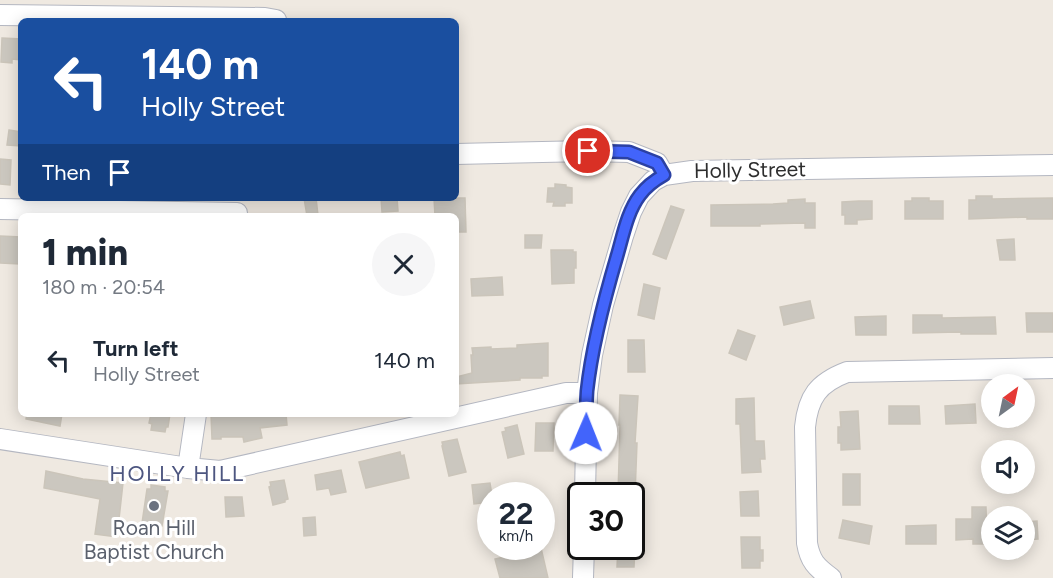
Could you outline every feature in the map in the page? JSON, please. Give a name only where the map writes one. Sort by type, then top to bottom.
[{"type":"street","points":[[0,15],[266,18]]},
{"type":"street","name":"Holly Street","points":[[459,154],[629,152],[657,163],[664,175],[692,171],[1053,165]]},
{"type":"street","points":[[585,482],[587,393],[592,355],[603,305],[628,220],[639,196],[653,181],[664,175]]},
{"type":"street","points":[[0,209],[238,209]]},
{"type":"street","points":[[831,578],[819,569],[809,556],[805,427],[806,412],[815,394],[830,378],[847,372],[1053,368]]},
{"type":"street","points":[[0,439],[219,471],[566,393],[587,393]]},
{"type":"street","points":[[188,468],[196,417]]},
{"type":"street","points":[[584,560],[584,578]]},
{"type":"building","points":[[2,38],[18,39],[18,60],[12,59],[12,63],[1,62]]},
{"type":"building","points":[[9,130],[18,132],[18,146],[7,145]]},
{"type":"building","points":[[0,159],[11,160],[10,185],[0,184]]},
{"type":"building","points":[[555,184],[572,188],[572,203],[565,203],[565,206],[553,206],[554,202],[547,202],[548,188],[555,188]]},
{"type":"building","points":[[976,196],[992,196],[992,199],[1053,198],[1053,219],[1027,219],[1027,217],[969,219],[969,200],[976,200]]},
{"type":"building","points":[[459,198],[465,198],[466,232],[459,232],[459,213],[435,213],[434,201],[459,201]]},
{"type":"building","points":[[912,198],[943,201],[943,219],[905,219],[905,201],[912,201]]},
{"type":"building","points":[[805,199],[805,203],[815,203],[815,228],[805,228],[805,223],[711,226],[711,205],[773,204]]},
{"type":"building","points":[[304,201],[316,201],[318,213],[306,213]]},
{"type":"building","points":[[381,201],[397,201],[398,211],[382,212]]},
{"type":"building","points":[[872,201],[872,219],[857,220],[857,224],[845,224],[842,202]]},
{"type":"building","points":[[671,206],[684,210],[666,259],[653,254]]},
{"type":"building","points":[[525,235],[542,235],[541,248],[525,248]]},
{"type":"building","points":[[0,236],[18,237],[18,264],[0,263]]},
{"type":"building","points":[[1014,239],[1015,260],[1000,260],[997,240]]},
{"type":"building","points":[[551,250],[576,252],[574,283],[552,284]]},
{"type":"building","points":[[502,277],[503,295],[472,296],[471,279]]},
{"type":"building","points":[[644,284],[660,288],[654,319],[638,315]]},
{"type":"building","points":[[810,301],[814,318],[784,325],[780,307]]},
{"type":"building","points":[[1026,313],[1053,313],[1053,332],[1027,332]]},
{"type":"building","points":[[913,315],[942,315],[942,318],[995,317],[996,334],[913,333]]},
{"type":"building","points":[[886,316],[886,335],[856,335],[855,317]]},
{"type":"building","points":[[738,330],[755,336],[746,360],[729,353]]},
{"type":"building","points":[[628,340],[644,340],[645,372],[628,372]]},
{"type":"building","points":[[548,343],[548,376],[459,384],[459,376],[472,373],[472,348],[517,348],[517,345]]},
{"type":"building","points":[[620,395],[638,396],[636,482],[618,482]]},
{"type":"building","points":[[754,398],[755,441],[764,441],[765,459],[760,459],[761,472],[742,473],[740,424],[736,424],[736,399]]},
{"type":"building","points":[[975,404],[976,423],[946,424],[945,406]]},
{"type":"building","points":[[889,406],[919,406],[920,424],[889,424]]},
{"type":"building","points":[[858,411],[860,449],[841,450],[841,443],[838,443],[838,427],[841,427],[840,412]]},
{"type":"building","points":[[26,417],[62,417],[60,426],[26,419]]},
{"type":"building","points":[[150,417],[170,417],[165,432],[151,430],[152,424],[149,423]]},
{"type":"building","points":[[211,417],[286,417],[287,425],[260,428],[262,438],[244,442],[243,437],[212,439]]},
{"type":"building","points":[[536,423],[554,423],[553,451],[535,451]]},
{"type":"building","points":[[517,425],[524,454],[508,458],[502,432],[506,431],[505,428]]},
{"type":"building","points":[[457,439],[466,472],[449,476],[442,442]]},
{"type":"building","points":[[400,452],[401,456],[404,455],[409,478],[366,488],[359,462]]},
{"type":"building","points":[[341,470],[346,492],[331,495],[329,488],[317,490],[315,475]]},
{"type":"building","points":[[46,471],[83,479],[123,483],[117,537],[95,534],[100,499],[44,488]]},
{"type":"building","points":[[843,474],[860,474],[860,505],[843,505]]},
{"type":"building","points":[[284,480],[288,499],[273,505],[270,482]]},
{"type":"building","points":[[477,484],[477,504],[474,504],[472,485]]},
{"type":"building","points":[[151,485],[165,487],[165,491],[168,491],[162,526],[142,523],[147,489],[151,489]]},
{"type":"building","points":[[758,491],[759,516],[741,516],[740,492]]},
{"type":"building","points":[[225,497],[242,497],[244,516],[226,517]]},
{"type":"building","points":[[972,507],[981,507],[981,544],[973,544],[973,539],[956,540],[956,519],[972,519]]},
{"type":"building","points":[[315,517],[316,535],[304,536],[303,518]]},
{"type":"building","points":[[843,520],[872,526],[869,544],[839,538]]},
{"type":"building","points":[[1035,521],[1037,521],[1038,539],[1035,539]]},
{"type":"building","points":[[936,525],[936,544],[906,544],[906,526]]},
{"type":"building","points":[[741,537],[760,537],[763,561],[760,561],[760,568],[742,568]]},
{"type":"building","points":[[495,560],[544,560],[548,578],[500,578]]},
{"type":"building","points":[[617,560],[634,560],[634,567],[617,567]]},
{"type":"place","name":"Roan Hill Baptist Church","points":[[154,506]]},
{"type":"district","name":"HOLLY HILL","points":[[177,473]]},
{"type":"route","points":[[586,433],[587,393],[592,355],[603,305],[623,236],[639,196],[653,181],[664,175],[657,163],[629,152],[588,151]]}]
